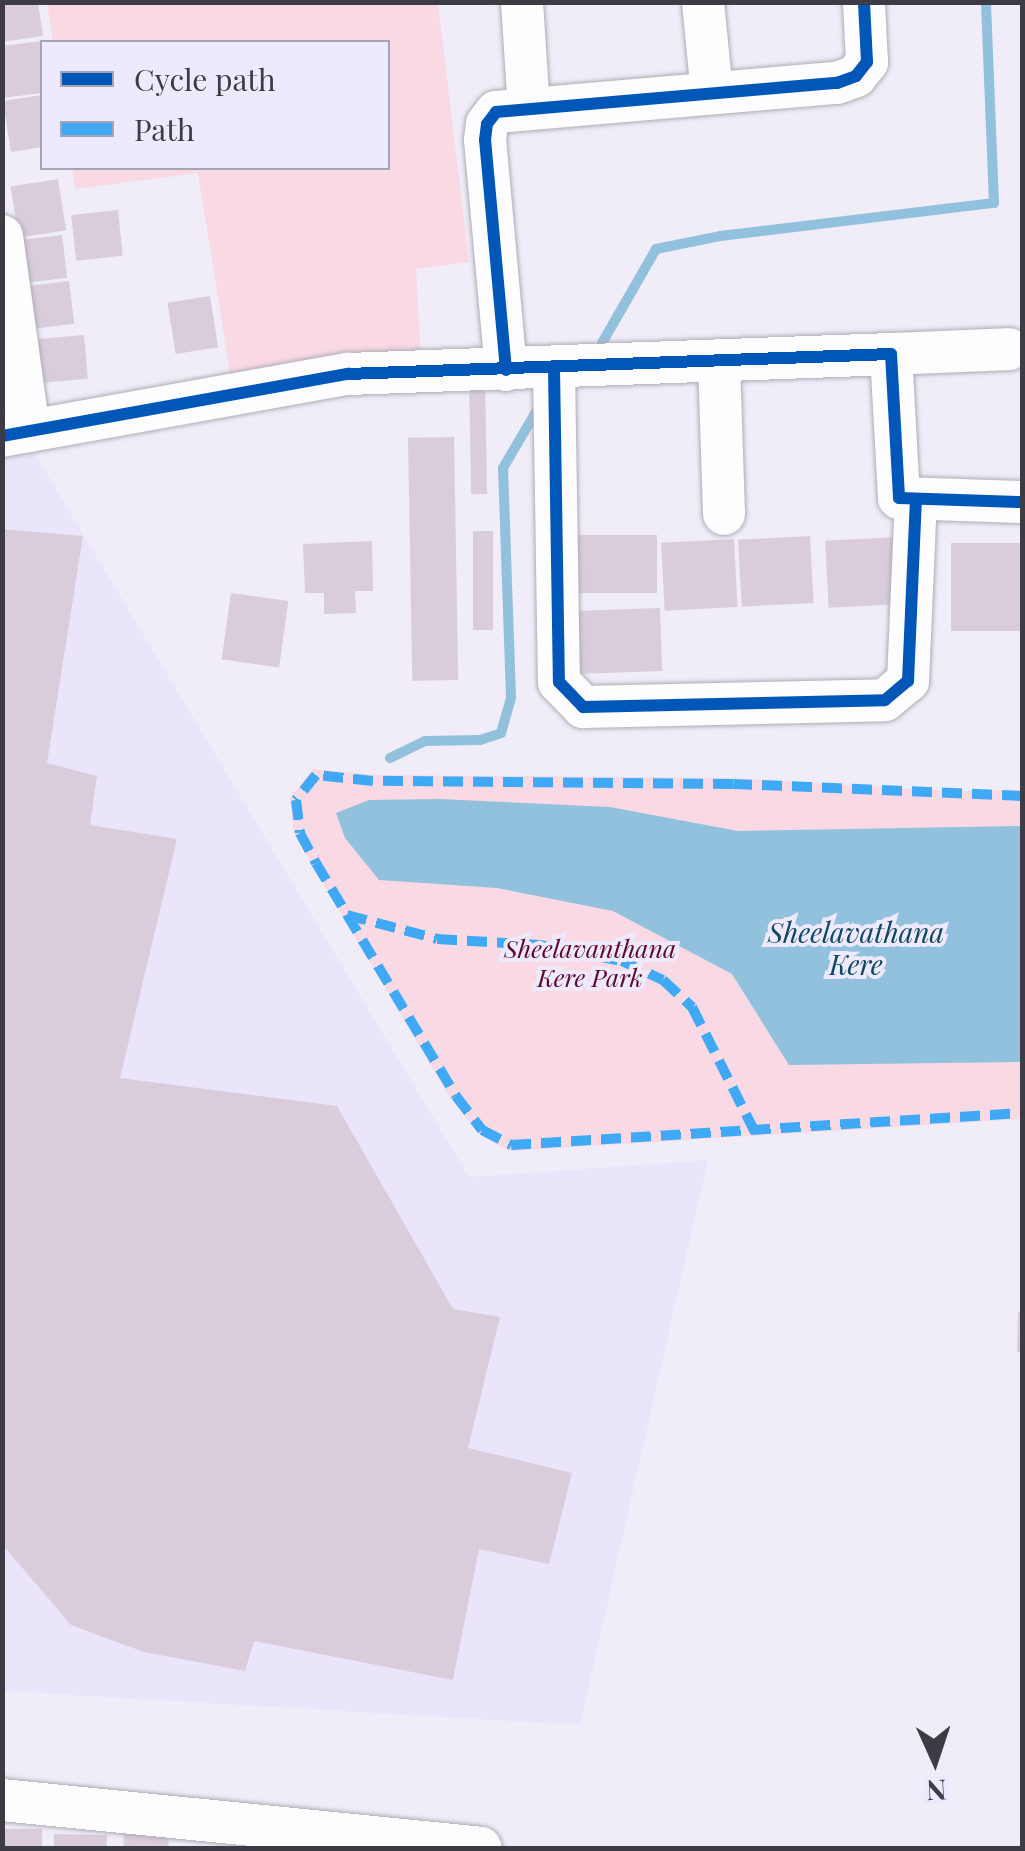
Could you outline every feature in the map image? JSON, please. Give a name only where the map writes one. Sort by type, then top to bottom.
[{"type":"street","points":[[522,2],[529,109]]},
{"type":"street","points":[[704,2],[712,93]]},
{"type":"street","points":[[506,370],[485,140],[487,124],[496,112],[837,82],[856,76],[867,62],[864,2]]},
{"type":"street","points":[[2,236],[16,433],[348,374],[1008,349]]},
{"type":"street","points":[[891,354],[899,498],[1022,502]]},
{"type":"street","points":[[719,362],[724,514]]},
{"type":"street","points":[[554,369],[559,682],[582,707],[885,700],[908,681],[916,500]]},
{"type":"street","points":[[2,1800],[481,1848]]},
{"type":"shaded area","points":[[32,449],[469,1177],[708,1160],[580,1725],[3,1691],[2,454]]},
{"type":"green space","points":[[47,3],[438,3],[469,262],[416,269],[421,358],[231,379],[198,173],[75,189],[72,170],[390,170],[390,40],[53,40]]},
{"type":"green space","name":"Sheelavanthana Kere Park","points":[[313,769],[374,775],[733,778],[947,791],[1022,790],[1022,1119],[509,1151],[479,1134],[451,1099],[294,834],[290,798]]},
{"type":"water","name":"Sheelavathana Kere","points":[[439,799],[610,807],[738,831],[1022,826],[1022,1062],[789,1065],[732,974],[613,911],[497,888],[379,880],[345,838],[336,813],[369,800]]},
{"type":"building","points":[[2,2],[38,2],[43,36],[2,42]]},
{"type":"building","points":[[40,41],[40,93],[2,98],[2,46]]},
{"type":"building","points":[[40,95],[40,147],[11,152],[3,101]]},
{"type":"building","points":[[58,179],[66,230],[19,238],[11,187]]},
{"type":"building","points":[[118,210],[123,256],[76,261],[71,215]]},
{"type":"building","points":[[62,235],[67,278],[28,283],[22,240]]},
{"type":"building","points":[[69,281],[74,324],[36,328],[30,286]]},
{"type":"building","points":[[210,296],[218,347],[176,354],[168,303]]},
{"type":"building","points":[[84,335],[88,379],[42,383],[38,339]]},
{"type":"building","points":[[469,373],[485,373],[487,494],[471,494]]},
{"type":"building","points":[[454,437],[458,680],[412,681],[408,438]]},
{"type":"building","points":[[2,529],[83,536],[47,763],[97,776],[90,825],[177,839],[120,1078],[337,1106],[453,1309],[500,1317],[468,1448],[572,1473],[549,1564],[479,1549],[453,1680],[254,1641],[245,1671],[144,1652],[71,1625],[2,1544]]},
{"type":"building","points":[[473,531],[493,531],[493,630],[473,630]]},
{"type":"building","points":[[571,535],[657,535],[657,593],[571,593]]},
{"type":"building","points":[[810,536],[814,603],[742,607],[738,540]]},
{"type":"building","points":[[898,537],[902,604],[829,608],[825,541]]},
{"type":"building","points":[[734,539],[738,607],[665,611],[661,543]]},
{"type":"building","points":[[372,541],[373,591],[355,591],[356,613],[324,614],[324,593],[305,593],[303,544]]},
{"type":"building","points":[[951,543],[1022,543],[1022,631],[951,631]]},
{"type":"building","points":[[231,593],[288,601],[279,667],[222,659]]},
{"type":"building","points":[[660,608],[662,671],[575,674],[573,611]]},
{"type":"building","points":[[1018,1312],[1022,1312],[1022,1352],[1017,1352]]},
{"type":"building","points":[[124,1819],[169,1820],[169,1848],[123,1848]]},
{"type":"building","points":[[2,1829],[42,1829],[42,1848],[2,1848]]},
{"type":"building","points":[[54,1834],[107,1835],[107,1848],[54,1848]]},
{"type":"waterway","points":[[602,343],[656,249],[720,236],[994,203],[986,2]]},
{"type":"waterway","points":[[390,758],[425,741],[480,740],[501,733],[511,697],[503,468],[536,412]]},
{"type":"marked path","points":[[1022,796],[733,784],[373,781],[316,775],[296,800],[300,833],[316,863],[456,1096],[482,1130],[511,1145],[1022,1113]]},
{"type":"marked path","points":[[347,915],[437,939],[539,945],[622,961],[663,980],[692,1007],[755,1132]]},
{"type":"cycle path","points":[[506,370],[485,140],[487,124],[496,112],[837,83],[856,76],[867,62],[864,2]]},
{"type":"cycle path","points":[[2,436],[348,374],[891,354],[899,498],[1022,502]]},
{"type":"cycle path","points":[[554,369],[559,682],[583,707],[885,700],[908,681],[916,500]]}]
